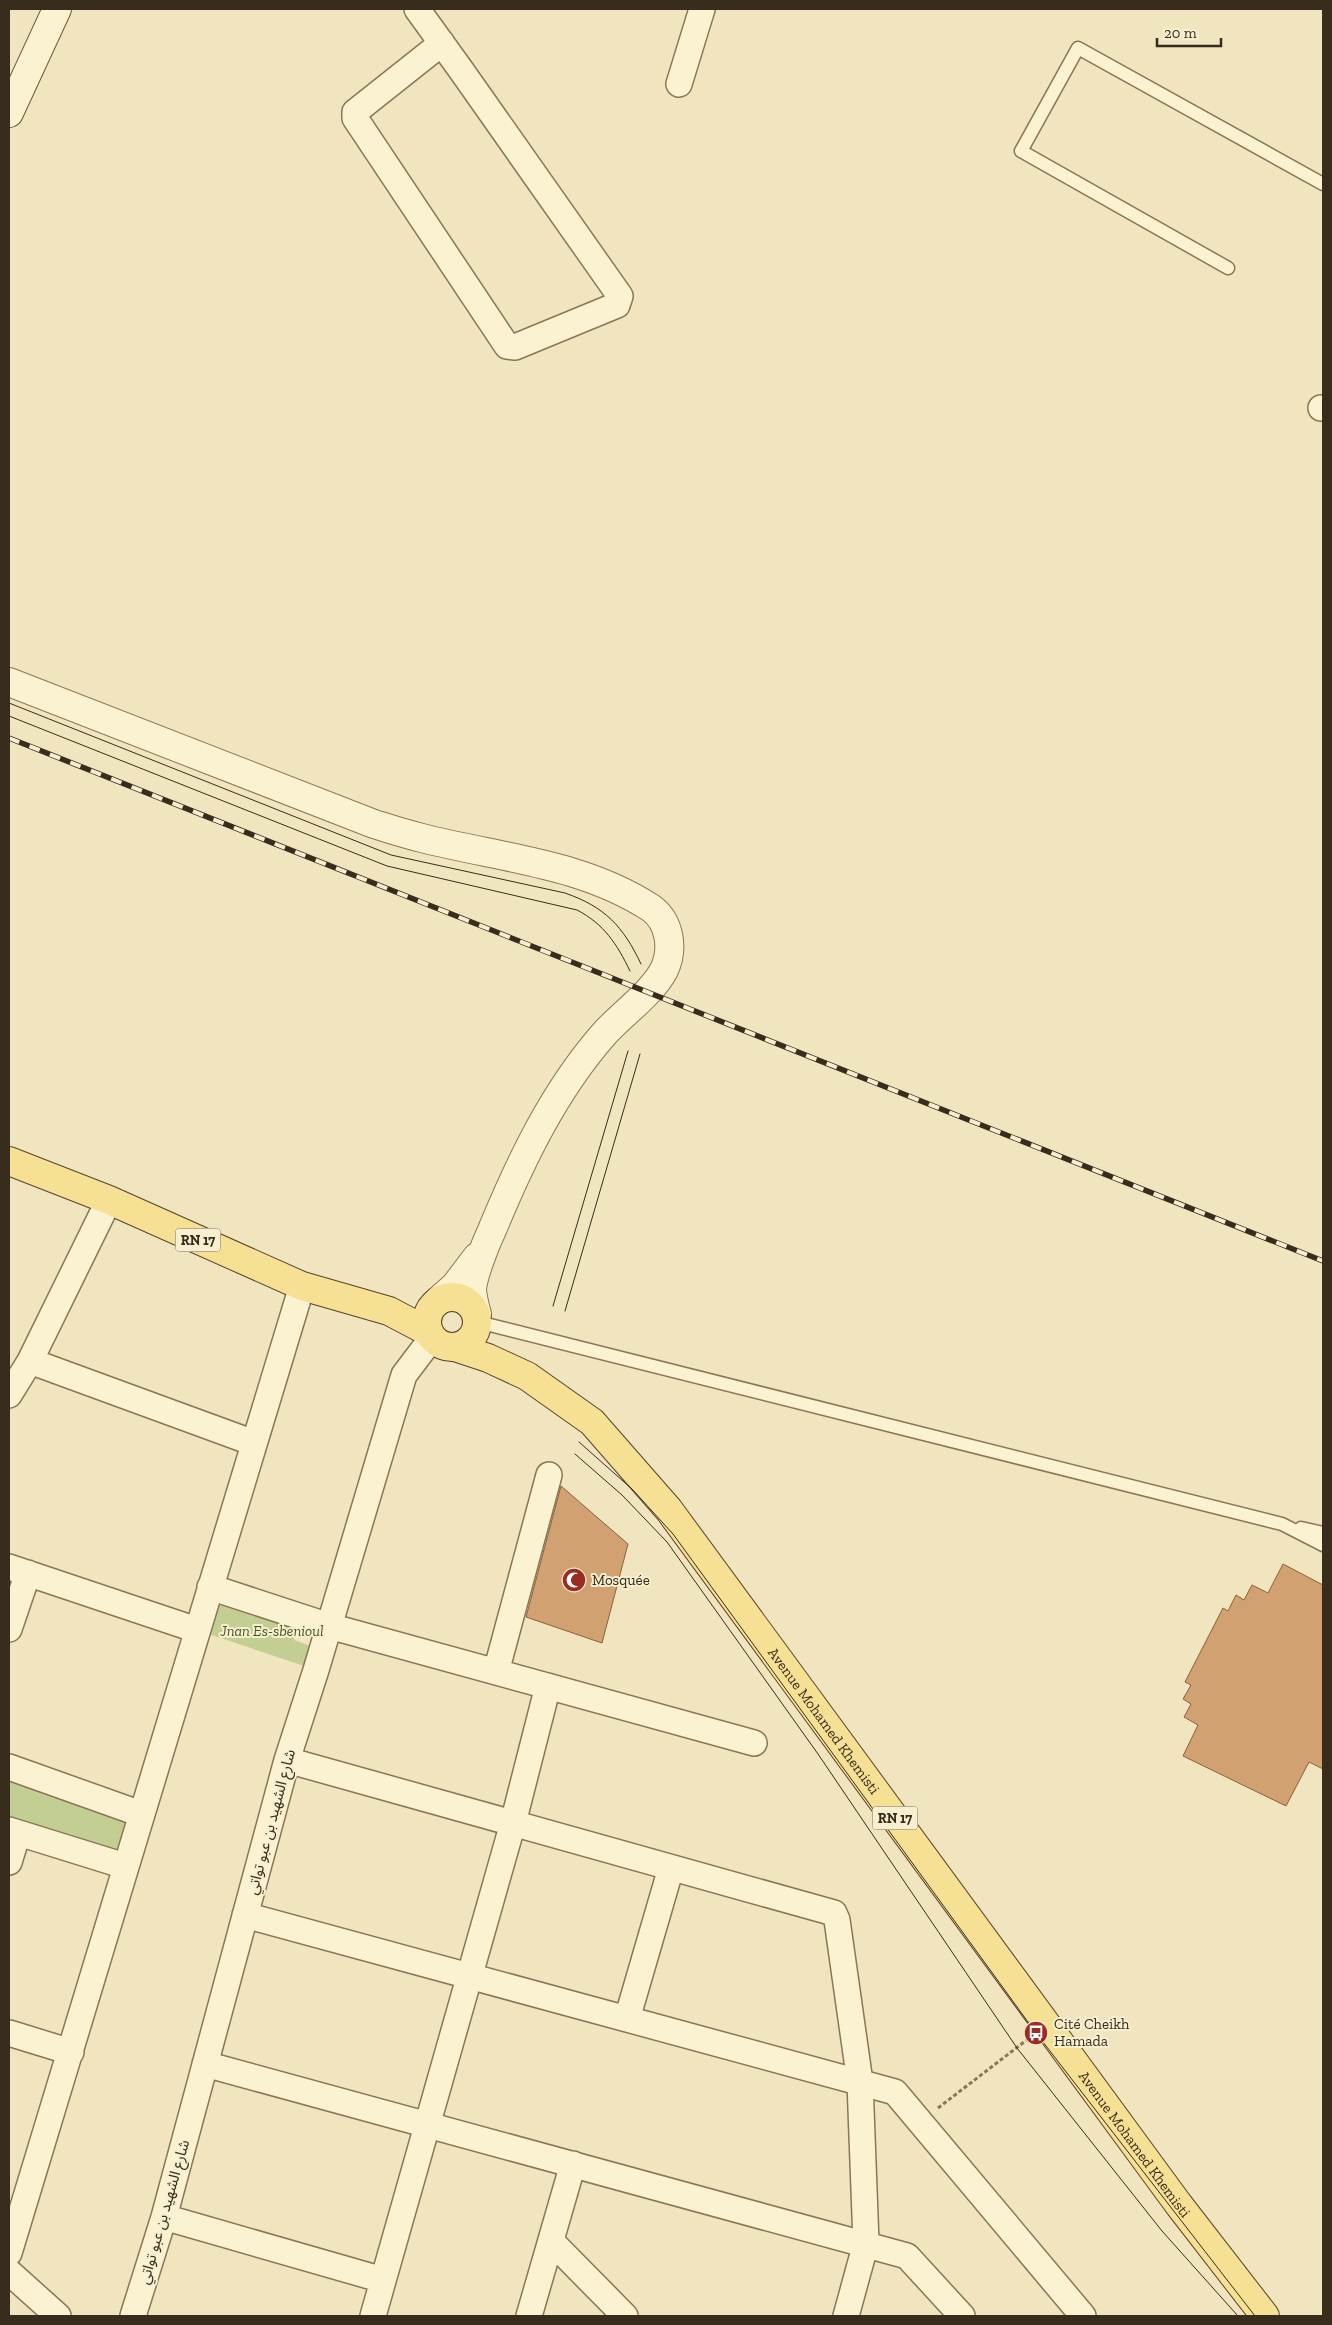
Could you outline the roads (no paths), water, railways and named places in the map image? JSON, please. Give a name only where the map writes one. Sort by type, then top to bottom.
[{"type":"main road","name":"RN 17","points":[[9,1161],[109,1200],[302,1286]]},
{"type":"main road","name":"Avenue Mohamed Khemisti","points":[[302,1286],[437,1325],[488,1358],[527,1376],[592,1422],[669,1510],[1179,2205],[1264,2316]]},
{"type":"main road","points":[[477,1322],[467,1343],[437,1325],[445,1297],[460,1298],[473,1307],[488,1358]]},
{"type":"street","points":[[9,113],[57,9]]},
{"type":"street","points":[[417,9],[442,43],[620,296],[617,305],[515,347],[506,346],[355,118],[355,112],[442,43]]},
{"type":"street","points":[[678,84],[702,9]]},
{"type":"street","points":[[9,682],[374,824],[421,838],[547,865],[591,878],[619,890],[652,910],[662,919],[669,944],[669,958],[663,971],[656,981],[604,1034],[572,1074],[513,1178],[484,1248],[472,1290],[477,1322]]},
{"type":"street","points":[[9,1396],[30,1361],[109,1200]]},
{"type":"street","points":[[437,1325],[455,1286],[484,1248]]},
{"type":"street","points":[[9,2253],[302,1286]]},
{"type":"street","name":"شارع الشهيد بن عبو تواتي","points":[[133,2316],[164,2217],[287,1760],[404,1375],[437,1325]]},
{"type":"street","points":[[30,1361],[254,1443]]},
{"type":"street","points":[[496,1672],[549,1475]]},
{"type":"street","points":[[9,1629],[18,1570],[197,1630]]},
{"type":"street","points":[[210,1587],[329,1626],[754,1743]]},
{"type":"street","points":[[373,2316],[513,1823],[548,1686]]},
{"type":"street","points":[[287,1760],[834,1914],[837,1920],[860,2082],[866,2243],[846,2316]]},
{"type":"street","points":[[9,1767],[141,1814]]},
{"type":"street","points":[[9,1862],[13,1831],[125,1866]]},
{"type":"street","points":[[628,2019],[671,1868]]},
{"type":"street","points":[[245,1915],[895,2092],[1083,2316]]},
{"type":"street","points":[[9,2033],[71,2052]]},
{"type":"street","points":[[205,2064],[866,2243],[907,2256],[962,2316]]},
{"type":"street","points":[[529,2316],[573,2164]]},
{"type":"street","points":[[164,2217],[383,2280]]},
{"type":"street","points":[[551,2241],[625,2316]]},
{"type":"street","points":[[9,2272],[58,2316]]},
{"type":"lane","points":[[1228,268],[1021,150],[1078,48],[1323,184]]},
{"type":"lane","points":[[477,1322],[1323,1533]]},
{"type":"lane","points":[[1282,1524],[1323,1544]]},
{"type":"tram line","points":[[9,703],[391,855],[565,893],[591,905],[611,920],[627,939],[641,964]]},
{"type":"tram line","points":[[9,716],[387,866],[577,910],[595,922],[609,936],[630,971]]},
{"type":"tram line","points":[[553,1306],[628,1051]]},
{"type":"tram line","points":[[565,1311],[640,1054]]},
{"type":"tram line","points":[[579,1442],[632,1489],[673,1534],[1036,2033],[1255,2316]]},
{"type":"tram line","points":[[575,1454],[622,1495],[667,1542],[818,1754],[1017,2048],[1162,2231],[1238,2316]]},
{"type":"railway","points":[[9,738],[1323,1261]]},
{"type":"place","name":"Mosquée","points":[[574,1580]]},
{"type":"place","name":"Cité Cheikh Hamada","points":[[1036,2033]]},
{"type":"park label","name":"Jnan Es-sbenioul","points":[[272,1631]]}]
